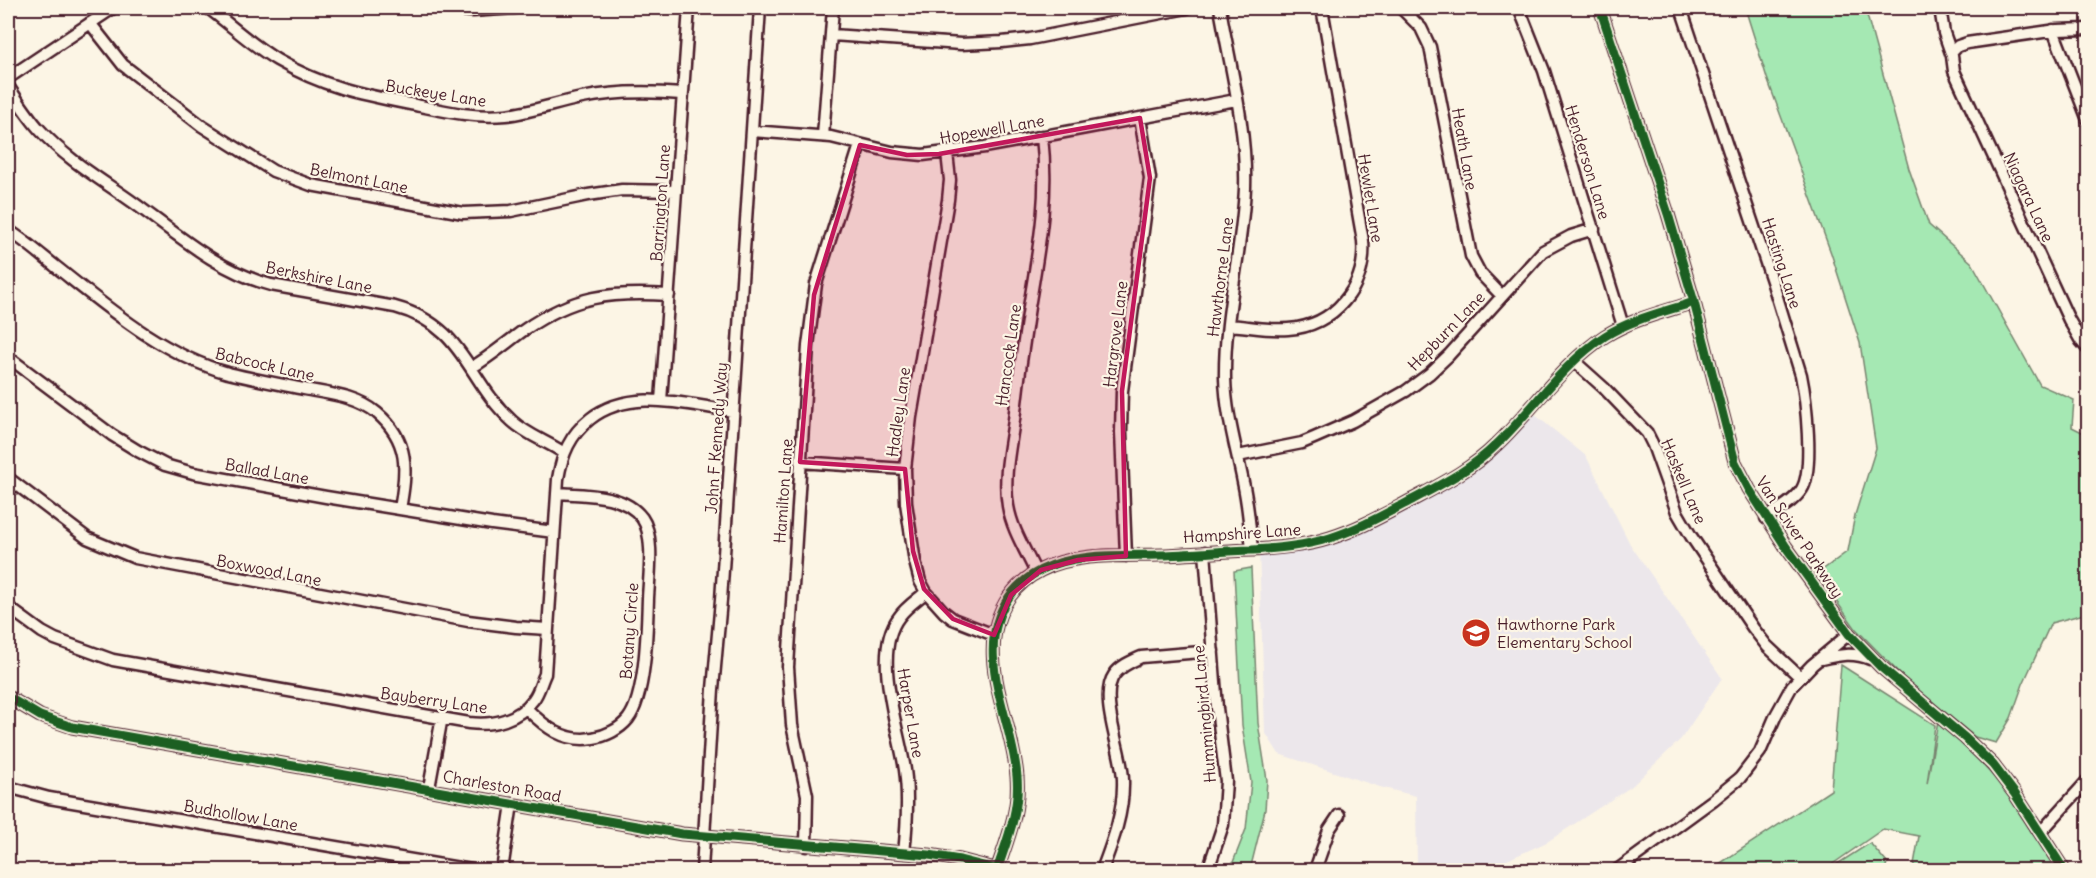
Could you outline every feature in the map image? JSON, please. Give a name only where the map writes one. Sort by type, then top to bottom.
[{"type":"street","points":[[8,78],[113,8]]},
{"type":"street","name":"Buckeye Lane","points":[[208,8],[275,59],[316,80],[359,95],[453,113],[478,116],[507,115],[580,98],[622,92],[682,94]]},
{"type":"street","points":[[430,8],[473,11],[515,8]]},
{"type":"street","name":"Barrington Lane","points":[[661,401],[689,8]]},
{"type":"street","name":"John F Kennedy Way","points":[[702,870],[760,8]]},
{"type":"street","points":[[823,136],[834,8]]},
{"type":"street","points":[[832,35],[961,44],[1002,42],[1030,39],[1187,8]]},
{"type":"street","name":"Hawthorne Lane","points":[[1220,8],[1244,143],[1245,180],[1228,325],[1226,390],[1247,506],[1252,550]]},
{"type":"street","name":"Hewlet Lane","points":[[1228,325],[1270,330],[1302,327],[1323,318],[1342,304],[1356,286],[1360,275],[1363,264],[1363,241],[1322,8]]},
{"type":"street","name":"Heath Lane","points":[[1401,8],[1421,28],[1430,47],[1471,256],[1480,273],[1502,296]]},
{"type":"street","name":"Henderson Lane","points":[[1519,8],[1544,71],[1623,326]]},
{"type":"street","name":"Van Sciver Parkway","points":[[1600,8],[1652,162],[1694,302],[1735,462],[1766,518],[1849,634],[1873,660],[1987,759],[2015,794],[2064,870]]},
{"type":"street","name":"Hasting Lane","points":[[1681,8],[1773,284],[1804,390],[1808,448],[1804,487],[1797,496],[1766,518]]},
{"type":"street","name":"Niagara Lane","points":[[1940,8],[1954,71],[2064,309],[2081,341],[2088,349]]},
{"type":"street","name":"Belmont Lane","points":[[90,23],[123,65],[202,126],[273,171],[311,185],[463,213],[518,210],[622,190],[676,191]]},
{"type":"street","points":[[1951,53],[1962,44],[2053,30],[2088,29]]},
{"type":"street","points":[[2053,30],[2088,120]]},
{"type":"street","name":"Berkshire Lane","points":[[8,86],[40,130],[60,150],[213,260],[256,281],[409,311],[434,324],[454,344],[512,421],[564,453]]},
{"type":"street","name":"Hopewell Lane","points":[[753,131],[823,136],[907,154],[947,153],[1236,100]]},
{"type":"street","name":"Hargrove Lane","points":[[1125,556],[1122,392],[1150,178],[1140,118]]},
{"type":"street","name":"Hancock Lane","points":[[1036,573],[1011,518],[1007,486],[1023,350],[1044,205],[1042,136]]},
{"type":"street","name":"Hamilton Lane","points":[[806,846],[807,795],[792,725],[788,682],[808,346],[814,295],[860,145]]},
{"type":"street","name":"Hadley Lane","points":[[947,153],[950,180],[948,200],[914,396],[905,470],[905,490],[913,551],[920,581],[926,592],[952,619],[994,635]]},
{"type":"street","name":"Hepburn Lane","points":[[1238,456],[1302,443],[1353,421],[1418,383],[1476,326],[1543,251],[1562,240],[1594,229]]},
{"type":"street","name":"Babcock Lane","points":[[8,230],[154,341],[178,354],[235,374],[340,396],[359,402],[375,411],[392,430],[403,452],[405,475],[400,508]]},
{"type":"street","points":[[471,368],[497,352],[533,324],[578,302],[612,294],[669,295]]},
{"type":"street","name":"Hampshire Lane","points":[[998,870],[1016,811],[1018,790],[1014,756],[994,668],[994,635],[998,618],[1011,595],[1020,585],[1036,573],[1078,560],[1284,548],[1337,536],[1374,520],[1446,482],[1472,465],[1497,445],[1539,397],[1595,344],[1623,326],[1694,302]]},
{"type":"street","name":"Ballad Lane","points":[[8,357],[112,435],[165,465],[193,473],[492,524],[554,532]]},
{"type":"street","name":"Haskell Lane","points":[[1575,362],[1604,388],[1647,433],[1656,451],[1674,505],[1691,536],[1760,638],[1800,677]]},
{"type":"street","points":[[526,708],[535,698],[545,674],[560,466],[564,453],[575,434],[603,410],[626,401],[661,401],[733,411]]},
{"type":"street","points":[[800,462],[905,470]]},
{"type":"street","name":"Boxwood Lane","points":[[8,478],[87,538],[141,560],[468,621],[548,629]]},
{"type":"street","name":"Botany Circle","points":[[526,708],[555,733],[575,739],[597,738],[608,734],[628,720],[638,699],[642,676],[650,550],[647,527],[642,517],[625,504],[604,497],[557,492]]},
{"type":"street","name":"Hummingbird Lane","points":[[1206,552],[1226,796],[1220,838],[1208,870]]},
{"type":"street","name":"Harper Lane","points":[[904,853],[908,794],[903,756],[890,698],[887,653],[893,627],[899,617],[926,592]]},
{"type":"street","name":"Bayberry Lane","points":[[8,607],[35,628],[55,639],[113,660],[469,723],[488,724],[506,720],[526,708]]},
{"type":"street","points":[[1617,870],[1713,801],[1740,778],[1760,752],[1776,715],[1800,677],[1849,634]]},
{"type":"street","points":[[1102,870],[1114,839],[1123,790],[1122,766],[1109,695],[1114,675],[1131,661],[1141,657],[1213,651]]},
{"type":"street","points":[[1819,659],[1858,654],[1873,660]]},
{"type":"street","name":"Charleston Road","points":[[9,702],[72,727],[704,837],[904,853],[960,860],[998,870]]},
{"type":"street","points":[[429,788],[442,717]]},
{"type":"street","points":[[2040,833],[2088,780]]},
{"type":"street","name":"Budhollow Lane","points":[[8,787],[49,798],[471,870]]},
{"type":"street","points":[[502,870],[512,804]]},
{"type":"street","points":[[1315,870],[1329,830],[1339,815]]},
{"type":"highlighted area","points":[[1140,118],[1150,178],[1122,391],[1126,556],[1078,560],[1041,570],[1011,595],[994,635],[953,619],[924,589],[913,551],[905,469],[800,462],[814,295],[860,145],[907,155],[939,154]]},
{"type":"shaded area","name":"Hawthorne Park Elementary School","points":[[1529,410],[1586,456],[1630,544],[1722,678],[1681,739],[1632,786],[1547,842],[1485,870],[1417,870],[1416,796],[1380,787],[1279,754],[1265,732],[1259,549],[1319,541],[1459,474]]},
{"type":"green space","points":[[1745,8],[1865,8],[1909,169],[1929,225],[1972,263],[2040,385],[2074,400],[2072,427],[2088,435],[2088,613],[2051,623],[2023,684],[2011,718],[1996,743],[1975,737],[1904,678],[1856,629],[1817,574],[1848,551],[1855,515],[1876,448],[1860,343],[1831,253],[1767,78]]},
{"type":"green space","points":[[1251,568],[1258,723],[1267,780],[1265,810],[1250,870],[1230,870],[1246,829],[1251,782],[1242,725],[1234,571]]},
{"type":"green space","points":[[1841,665],[1935,725],[1927,784],[1939,716],[2046,835],[2058,870],[1913,870],[1919,836],[1883,829],[1824,870],[1710,870],[1831,790]]},
{"type":"green space","points":[[1870,843],[1887,863],[1885,870],[1828,870]]},
{"type":"cycle path","points":[[1600,8],[1668,214],[1694,302],[1735,462],[1749,489],[1786,547],[1849,634],[1881,667],[1965,738],[1993,765],[2015,794],[2064,870]]},
{"type":"cycle path","points":[[997,870],[1012,825],[1017,801],[1017,777],[997,686],[994,640],[998,618],[1009,597],[1023,582],[1037,572],[1069,560],[1116,555],[1173,555],[1301,545],[1321,541],[1351,530],[1434,488],[1487,454],[1575,360],[1605,336],[1637,320],[1694,302]]},
{"type":"cycle path","points":[[8,697],[40,716],[72,727],[682,834],[929,855],[999,870]]},
{"type":"place","name":"Hawthorne Park Elementary School","points":[[1476,633]]}]
